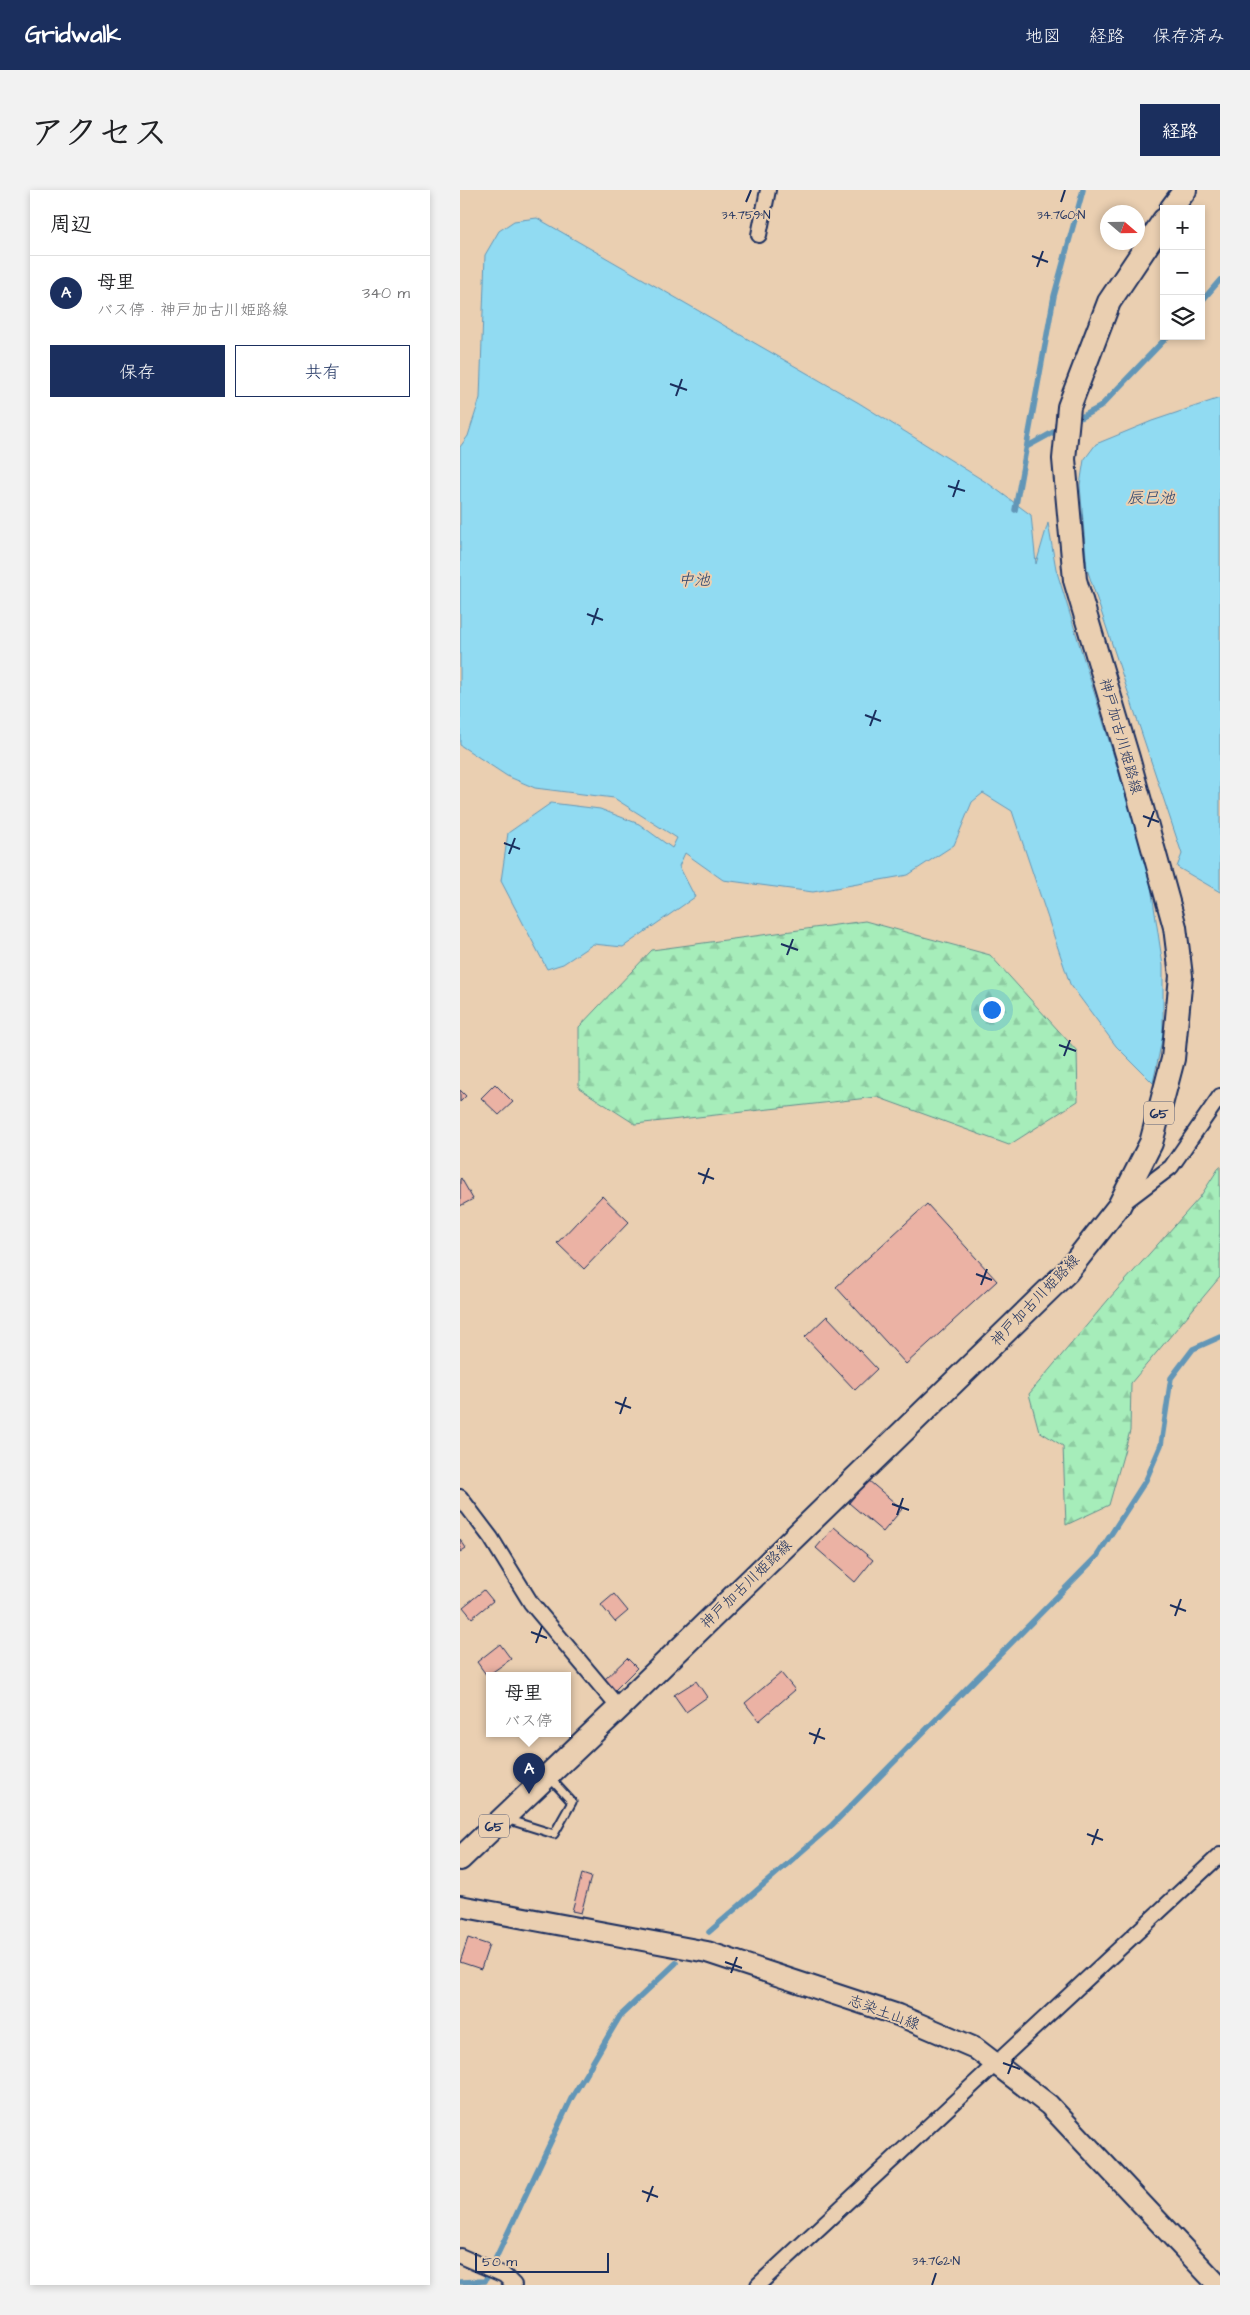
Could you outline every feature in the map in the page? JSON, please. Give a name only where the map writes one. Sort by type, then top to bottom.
[{"type":"main road","points":[[1175,205],[1185,190]]},
{"type":"main road","name":"神戸加古川姫路線","points":[[460,1859],[619,1708],[1066,1272],[1119,1206],[1151,1143],[1173,1059],[1181,976],[1175,927],[1128,758],[1075,580],[1064,459],[1069,407],[1109,302],[1160,226]]},
{"type":"main road","name":"志染土山線","points":[[460,1906],[707,1952],[898,2015],[975,2048],[1049,2104],[1218,2285]]},
{"type":"street","points":[[760,235],[768,190]]},
{"type":"street","points":[[1119,1206],[1171,1167],[1220,1096]]},
{"type":"street","points":[[460,1497],[491,1538],[531,1603],[619,1708]]},
{"type":"street","points":[[758,2285],[1220,1854]]},
{"type":"street","points":[[460,2256],[504,2274],[514,2285]]},
{"type":"lane","points":[[503,1818],[554,1834],[572,1802],[548,1776]]},
{"type":"green space","points":[[865,921],[990,955],[1077,1051],[1078,1101],[1009,1145],[877,1097],[635,1124],[579,1088],[579,1027],[652,950]]},
{"type":"green space","points":[[1220,1166],[1220,1277],[1131,1383],[1130,1431],[1109,1505],[1066,1525],[1063,1446],[1039,1431],[1029,1394],[1108,1300],[1200,1197]]},
{"type":"water","name":"中池","points":[[537,218],[859,403],[989,484],[1031,515],[1036,564],[1048,523],[1056,569],[1148,867],[1163,966],[1163,1035],[1153,1083],[1116,1046],[1070,984],[1012,811],[983,793],[972,802],[954,845],[908,875],[813,892],[723,880],[685,853],[679,866],[695,897],[623,947],[593,944],[563,964],[547,969],[501,881],[508,833],[551,803],[600,809],[639,824],[672,848],[677,838],[614,798],[535,788],[507,776],[460,745],[460,447],[468,436],[480,398],[485,255],[499,231],[514,221]]},
{"type":"water","name":"辰巳池","points":[[1220,398],[1220,892],[1177,867],[1182,854],[1087,569],[1080,485],[1084,460],[1096,444],[1152,421]]},
{"type":"building","points":[[495,1084],[513,1102],[499,1115],[481,1098]]},
{"type":"building","points":[[460,1090],[466,1096],[460,1102]]},
{"type":"building","points":[[460,1179],[473,1199],[460,1206]]},
{"type":"building","points":[[602,1196],[629,1222],[584,1269],[557,1243]]},
{"type":"building","points":[[927,1204],[997,1281],[906,1364],[836,1287]]},
{"type":"building","points":[[827,1316],[877,1369],[855,1390],[805,1337]]},
{"type":"building","points":[[868,1480],[902,1509],[883,1532],[849,1503]]},
{"type":"building","points":[[834,1527],[873,1560],[855,1582],[816,1548]]},
{"type":"building","points":[[460,1539],[466,1548],[460,1552]]},
{"type":"building","points":[[484,1590],[493,1601],[472,1618],[463,1607]]},
{"type":"building","points":[[614,1594],[628,1611],[615,1622],[601,1605]]},
{"type":"building","points":[[500,1644],[511,1659],[493,1672],[486,1672],[486,1675],[477,1662]]},
{"type":"building","points":[[627,1658],[637,1668],[614,1691],[604,1680]]},
{"type":"building","points":[[781,1673],[795,1690],[759,1721],[745,1703]]},
{"type":"building","points":[[696,1681],[707,1697],[686,1712],[674,1695]]},
{"type":"building","points":[[582,1874],[591,1877],[581,1913],[572,1911]]},
{"type":"building","points":[[468,1938],[489,1945],[481,1969],[460,1962]]},
{"type":"waterway","points":[[1015,510],[1054,296],[1083,190]]},
{"type":"waterway","points":[[1205,297],[1220,280]]},
{"type":"waterway","points":[[1074,421],[1100,407],[1164,340]]},
{"type":"waterway","points":[[1028,446],[1061,428]]},
{"type":"waterway","points":[[709,1932],[832,1825],[1097,1556],[1146,1480],[1161,1445],[1171,1378],[1193,1349],[1220,1337]]},
{"type":"waterway","points":[[460,2282],[485,2281],[571,2099],[620,2016],[676,1963]]},
{"type":"place","name":"母里","points":[[529,1794]]}]
